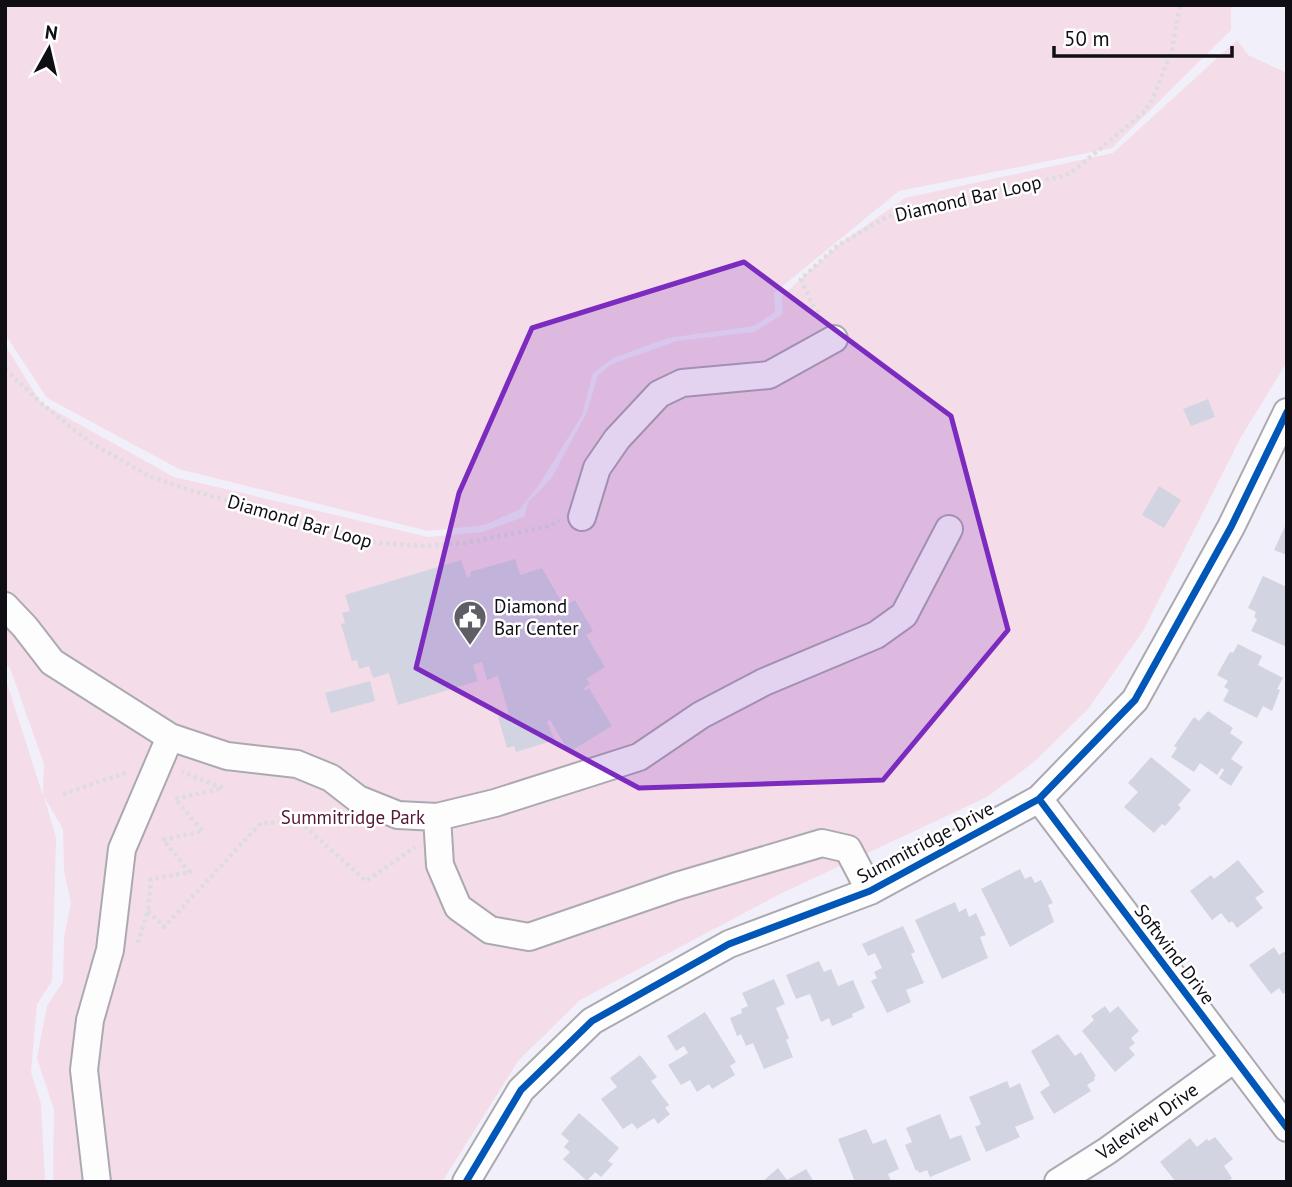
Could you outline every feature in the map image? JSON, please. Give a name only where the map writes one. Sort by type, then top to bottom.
[{"type":"street","points":[[572,518],[597,468],[617,439],[659,394],[682,383],[769,375],[824,332]]},
{"type":"street","name":"Summitridge Drive","points":[[466,1182],[522,1090],[592,1021],[729,944],[870,891],[1039,799],[1135,700],[1231,527],[1287,412]]},
{"type":"street","points":[[5,606],[52,662],[172,759],[228,756],[297,764],[331,778],[358,799],[431,828],[495,803],[639,757],[701,715],[764,681],[876,635],[904,615],[949,529]]},
{"type":"street","points":[[97,1182],[84,1070],[90,1020],[110,950],[122,849],[172,759]]},
{"type":"street","name":"Softwind Drive","points":[[1039,799],[1287,1128]]},
{"type":"street","points":[[431,828],[440,865],[458,907],[489,930],[529,937],[677,886],[822,843],[848,849],[870,891]]},
{"type":"street","name":"Valeview Drive","points":[[1058,1182],[1107,1151],[1234,1059]]},
{"type":"path","points":[[172,759],[215,777]]},
{"type":"path","points":[[136,947],[148,911],[151,879],[190,872],[163,840],[203,831],[175,799],[223,788],[172,759]]},
{"type":"path","points":[[148,911],[164,927],[261,823],[300,822],[366,881],[431,828]]},
{"type":"highlighted area","points":[[744,262],[951,416],[1008,630],[883,780],[639,788],[416,668],[459,493],[532,328]]},
{"type":"green space","points":[[5,5],[1231,5],[1231,30],[1112,148],[899,191],[774,293],[775,312],[754,326],[668,338],[613,358],[593,373],[582,415],[539,485],[520,509],[485,525],[428,531],[179,469],[47,398],[5,334]]},
{"type":"green space","name":"Summitridge Park","points":[[1237,40],[1248,55],[1287,73],[1287,362],[1241,437],[1143,631],[1088,709],[1034,762],[987,797],[780,894],[580,1000],[518,1061],[442,1182],[53,1182],[54,1109],[37,1058],[47,1006],[63,982],[64,937],[71,903],[64,870],[63,829],[44,797],[56,838],[52,981],[37,1004],[31,1072],[41,1104],[45,1182],[5,1182],[5,677],[43,796],[44,764],[10,668],[5,664],[5,345],[41,403],[174,477],[428,537],[482,532],[524,517],[528,502],[551,479],[587,412],[598,375],[612,364],[677,341],[754,332],[783,314],[782,296],[837,246],[905,198],[1113,153]]},
{"type":"building","points":[[1208,399],[1215,417],[1191,426],[1183,409]]},
{"type":"building","points":[[1159,486],[1181,500],[1164,528],[1142,515]]},
{"type":"building","points":[[1287,522],[1287,555],[1274,550]]},
{"type":"building","name":"Diamond Bar Center","points":[[515,559],[520,575],[542,568],[564,606],[575,600],[593,631],[586,635],[605,667],[586,679],[590,684],[584,688],[585,691],[589,688],[612,726],[569,752],[550,720],[547,722],[555,740],[516,752],[514,746],[507,748],[498,717],[509,714],[498,676],[487,680],[482,662],[473,665],[478,681],[398,705],[389,673],[373,678],[369,666],[359,669],[357,660],[352,661],[341,624],[345,623],[342,613],[350,611],[345,595],[461,560],[467,578],[471,576],[470,572]]},
{"type":"building","points":[[1263,576],[1287,587],[1287,647],[1251,631],[1257,619],[1254,617],[1256,612],[1248,608]]},
{"type":"building","points":[[1238,644],[1262,656],[1258,665],[1283,678],[1277,689],[1280,690],[1272,711],[1263,706],[1257,718],[1223,701],[1229,690],[1224,687],[1228,681],[1217,675],[1230,652],[1233,653]]},
{"type":"building","points":[[370,681],[375,701],[331,713],[325,693]]},
{"type":"building","points":[[1208,711],[1233,728],[1230,733],[1243,742],[1231,759],[1243,767],[1231,786],[1219,778],[1224,770],[1222,768],[1217,775],[1200,763],[1194,772],[1171,757],[1177,748],[1174,746],[1194,717],[1199,721]]},
{"type":"building","points":[[1151,757],[1191,790],[1178,805],[1181,808],[1165,826],[1162,824],[1154,833],[1124,807],[1138,792],[1128,783]]},
{"type":"building","points":[[1238,860],[1264,892],[1255,898],[1263,908],[1237,928],[1221,913],[1212,920],[1190,891],[1211,875],[1214,879]]},
{"type":"building","points":[[1020,869],[1025,879],[1031,876],[1035,883],[1041,880],[1053,903],[1048,905],[1054,922],[1010,947],[981,889]]},
{"type":"building","points":[[955,902],[959,912],[966,908],[969,917],[976,913],[986,935],[980,937],[988,958],[942,979],[915,920]]},
{"type":"building","points":[[903,926],[915,952],[911,954],[924,983],[906,990],[911,1002],[887,1013],[871,981],[877,978],[874,972],[882,968],[875,953],[868,956],[862,944]]},
{"type":"building","points":[[1274,947],[1279,955],[1287,950],[1287,991],[1283,994],[1279,988],[1271,994],[1249,965]]},
{"type":"building","points":[[819,961],[824,972],[831,969],[838,986],[853,980],[865,1008],[852,1014],[853,1017],[832,1026],[829,1018],[821,1022],[810,994],[796,999],[786,975]]},
{"type":"building","points":[[774,979],[785,1004],[776,1008],[789,1038],[786,1040],[793,1057],[764,1069],[753,1043],[746,1046],[741,1034],[737,1036],[730,1018],[742,1013],[741,1009],[748,1006],[742,993]]},
{"type":"building","points":[[1105,1006],[1110,1013],[1118,1006],[1139,1031],[1131,1038],[1135,1043],[1129,1048],[1135,1055],[1115,1072],[1082,1031],[1094,1020],[1091,1016]]},
{"type":"building","points":[[705,1012],[736,1062],[730,1066],[735,1075],[712,1089],[709,1084],[697,1092],[690,1080],[681,1085],[668,1065],[688,1053],[684,1046],[676,1051],[667,1036]]},
{"type":"building","points":[[1058,1034],[1075,1056],[1081,1052],[1096,1076],[1095,1080],[1087,1085],[1091,1091],[1054,1114],[1040,1092],[1050,1085],[1031,1051]]},
{"type":"building","points":[[640,1055],[657,1077],[651,1081],[669,1105],[665,1108],[670,1114],[658,1124],[654,1118],[637,1129],[632,1123],[623,1129],[601,1099],[617,1087],[610,1078]]},
{"type":"building","points":[[1007,1081],[1010,1088],[1020,1083],[1034,1119],[1015,1127],[1020,1137],[986,1152],[975,1127],[981,1124],[969,1097]]},
{"type":"building","points":[[579,1113],[619,1148],[608,1161],[613,1164],[601,1177],[595,1172],[587,1181],[563,1159],[570,1152],[564,1147],[569,1141],[561,1134]]},
{"type":"building","points":[[940,1114],[950,1139],[961,1135],[971,1160],[930,1177],[927,1170],[919,1173],[916,1171],[905,1145],[912,1142],[906,1128]]},
{"type":"building","points":[[866,1129],[873,1144],[886,1139],[899,1169],[888,1174],[891,1181],[855,1182],[838,1139]]},
{"type":"building","points":[[1215,1137],[1233,1159],[1224,1166],[1232,1178],[1228,1182],[1176,1182],[1160,1162],[1190,1138],[1197,1147],[1207,1139],[1209,1141]]},
{"type":"building","points":[[778,1168],[787,1180],[806,1169],[814,1182],[762,1182]]},
{"type":"cycle path","points":[[466,1182],[521,1090],[592,1021],[729,944],[870,891],[1039,799],[1135,700],[1231,527],[1287,412]]},
{"type":"cycle path","points":[[1039,799],[1287,1128]]},
{"type":"place","name":"Diamond Bar Center","points":[[470,647]]}]
